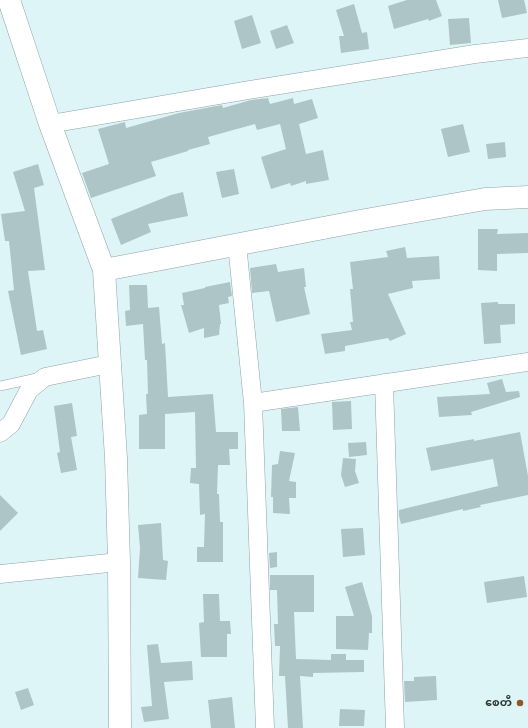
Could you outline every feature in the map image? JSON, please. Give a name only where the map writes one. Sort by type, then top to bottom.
[{"type":"street","points":[[9,0],[50,124],[104,270],[116,458],[119,562],[120,728]]},
{"type":"street","points":[[50,124],[303,81],[475,54],[528,48]]},
{"type":"street","points":[[104,270],[236,244],[485,199],[528,197]]},
{"type":"street","points":[[236,244],[253,403],[265,728]]},
{"type":"street","points":[[253,403],[528,362]]},
{"type":"street","points":[[0,433],[10,424],[29,390],[45,377],[110,364]]},
{"type":"street","points":[[384,383],[395,728]]},
{"type":"street","points":[[0,574],[119,562]]},
{"type":"lane","points":[[0,386],[45,377]]},
{"type":"building","points":[[407,0],[436,0],[442,16],[429,21],[428,19],[394,29],[388,6]]},
{"type":"building","points":[[498,0],[524,0],[527,13],[502,18]]},
{"type":"building","points":[[354,4],[362,33],[367,32],[369,49],[341,53],[339,36],[344,36],[336,10]]},
{"type":"building","points":[[252,15],[261,43],[242,49],[234,21]]},
{"type":"building","points":[[469,18],[471,43],[450,45],[448,19]]},
{"type":"building","points":[[287,25],[294,43],[276,49],[270,31]]},
{"type":"building","points":[[268,98],[270,104],[293,98],[294,104],[312,99],[318,118],[299,124],[306,154],[323,150],[329,180],[306,184],[306,181],[291,186],[290,183],[271,189],[261,157],[286,149],[280,124],[257,130],[255,124],[208,137],[210,144],[151,162],[156,176],[91,198],[82,173],[109,164],[98,129],[125,122],[126,128],[179,113],[222,105],[223,108],[251,100]]},
{"type":"building","points":[[463,124],[470,152],[448,157],[441,129]]},
{"type":"building","points":[[505,142],[506,157],[488,159],[486,144]]},
{"type":"building","points":[[38,164],[44,185],[34,188],[45,270],[28,271],[37,331],[43,330],[47,349],[21,355],[8,291],[14,290],[9,241],[5,241],[1,214],[25,211],[13,172]]},
{"type":"building","points":[[234,169],[239,194],[222,198],[216,172]]},
{"type":"building","points":[[183,192],[188,216],[148,224],[151,232],[121,245],[111,219],[171,195]]},
{"type":"building","points":[[478,229],[498,229],[497,234],[528,233],[528,253],[497,254],[497,271],[478,270]]},
{"type":"building","points":[[405,247],[407,258],[439,256],[440,279],[412,281],[413,288],[388,294],[406,334],[390,341],[388,338],[345,346],[345,351],[325,354],[321,334],[352,330],[350,322],[353,322],[350,289],[353,289],[350,262],[388,257],[386,251]]},
{"type":"building","points":[[276,264],[278,272],[304,268],[306,287],[304,287],[310,314],[276,322],[269,291],[252,293],[250,268]]},
{"type":"building","points":[[230,282],[232,296],[228,297],[229,303],[219,305],[221,324],[219,335],[204,338],[204,328],[189,333],[181,305],[184,305],[182,293]]},
{"type":"building","points":[[129,285],[147,285],[148,308],[159,307],[162,344],[165,343],[168,397],[213,394],[216,432],[238,432],[238,449],[229,449],[230,465],[218,465],[217,494],[219,494],[220,522],[223,522],[223,562],[197,562],[197,547],[204,547],[205,514],[200,515],[199,484],[190,483],[191,468],[196,468],[195,412],[165,414],[165,449],[139,449],[139,415],[147,414],[147,360],[145,360],[143,324],[126,326],[125,311],[130,310]]},
{"type":"building","points":[[498,302],[498,304],[515,304],[515,324],[500,325],[501,343],[484,344],[481,303]]},
{"type":"building","points":[[502,379],[506,392],[519,391],[520,397],[471,412],[472,415],[439,417],[437,397],[490,394],[487,383]]},
{"type":"building","points":[[351,401],[352,429],[333,430],[332,402]]},
{"type":"building","points":[[72,403],[77,436],[71,437],[77,470],[61,473],[57,453],[60,452],[54,406]]},
{"type":"building","points":[[298,407],[300,431],[282,431],[281,409]]},
{"type":"building","points":[[520,432],[528,476],[528,495],[480,505],[481,507],[463,511],[463,509],[401,524],[399,510],[498,486],[493,459],[431,471],[426,448]]},
{"type":"building","points":[[366,442],[367,455],[349,457],[348,443]]},
{"type":"building","points":[[280,451],[295,453],[289,481],[296,482],[296,498],[289,498],[290,514],[273,513],[273,497],[271,497],[272,465],[278,464]]},
{"type":"building","points":[[343,458],[356,459],[355,471],[359,483],[345,487],[341,475]]},
{"type":"building","points":[[0,495],[18,513],[0,531]]},
{"type":"building","points":[[161,523],[163,560],[168,561],[166,580],[138,578],[140,548],[138,525]]},
{"type":"building","points":[[363,528],[365,555],[343,557],[341,529]]},
{"type":"building","points":[[277,552],[277,567],[270,568],[269,553]]},
{"type":"building","points":[[270,575],[314,575],[314,612],[294,612],[296,659],[331,660],[331,654],[346,654],[346,660],[364,660],[364,672],[313,673],[313,677],[300,676],[303,728],[288,728],[285,676],[279,676],[280,646],[275,646],[274,624],[278,624],[277,590],[270,590]]},
{"type":"building","points":[[524,576],[527,597],[487,603],[484,582]]},
{"type":"building","points":[[362,582],[372,616],[372,633],[369,633],[368,650],[336,649],[336,616],[354,616],[345,587]]},
{"type":"building","points":[[203,594],[219,594],[220,621],[230,621],[231,634],[227,634],[227,657],[201,657],[199,623],[204,622]]},
{"type":"building","points":[[158,644],[161,663],[192,661],[193,680],[164,682],[169,719],[144,722],[141,707],[152,706],[147,645]]},
{"type":"building","points":[[436,676],[437,700],[405,702],[404,681],[414,681],[414,677]]},
{"type":"building","points":[[28,688],[34,705],[21,710],[15,692]]},
{"type":"building","points":[[232,697],[235,728],[211,728],[208,700]]},
{"type":"building","points":[[340,709],[365,710],[364,726],[339,726]]},
{"type":"place","name":"စေတီ","points":[[520,703]]}]
